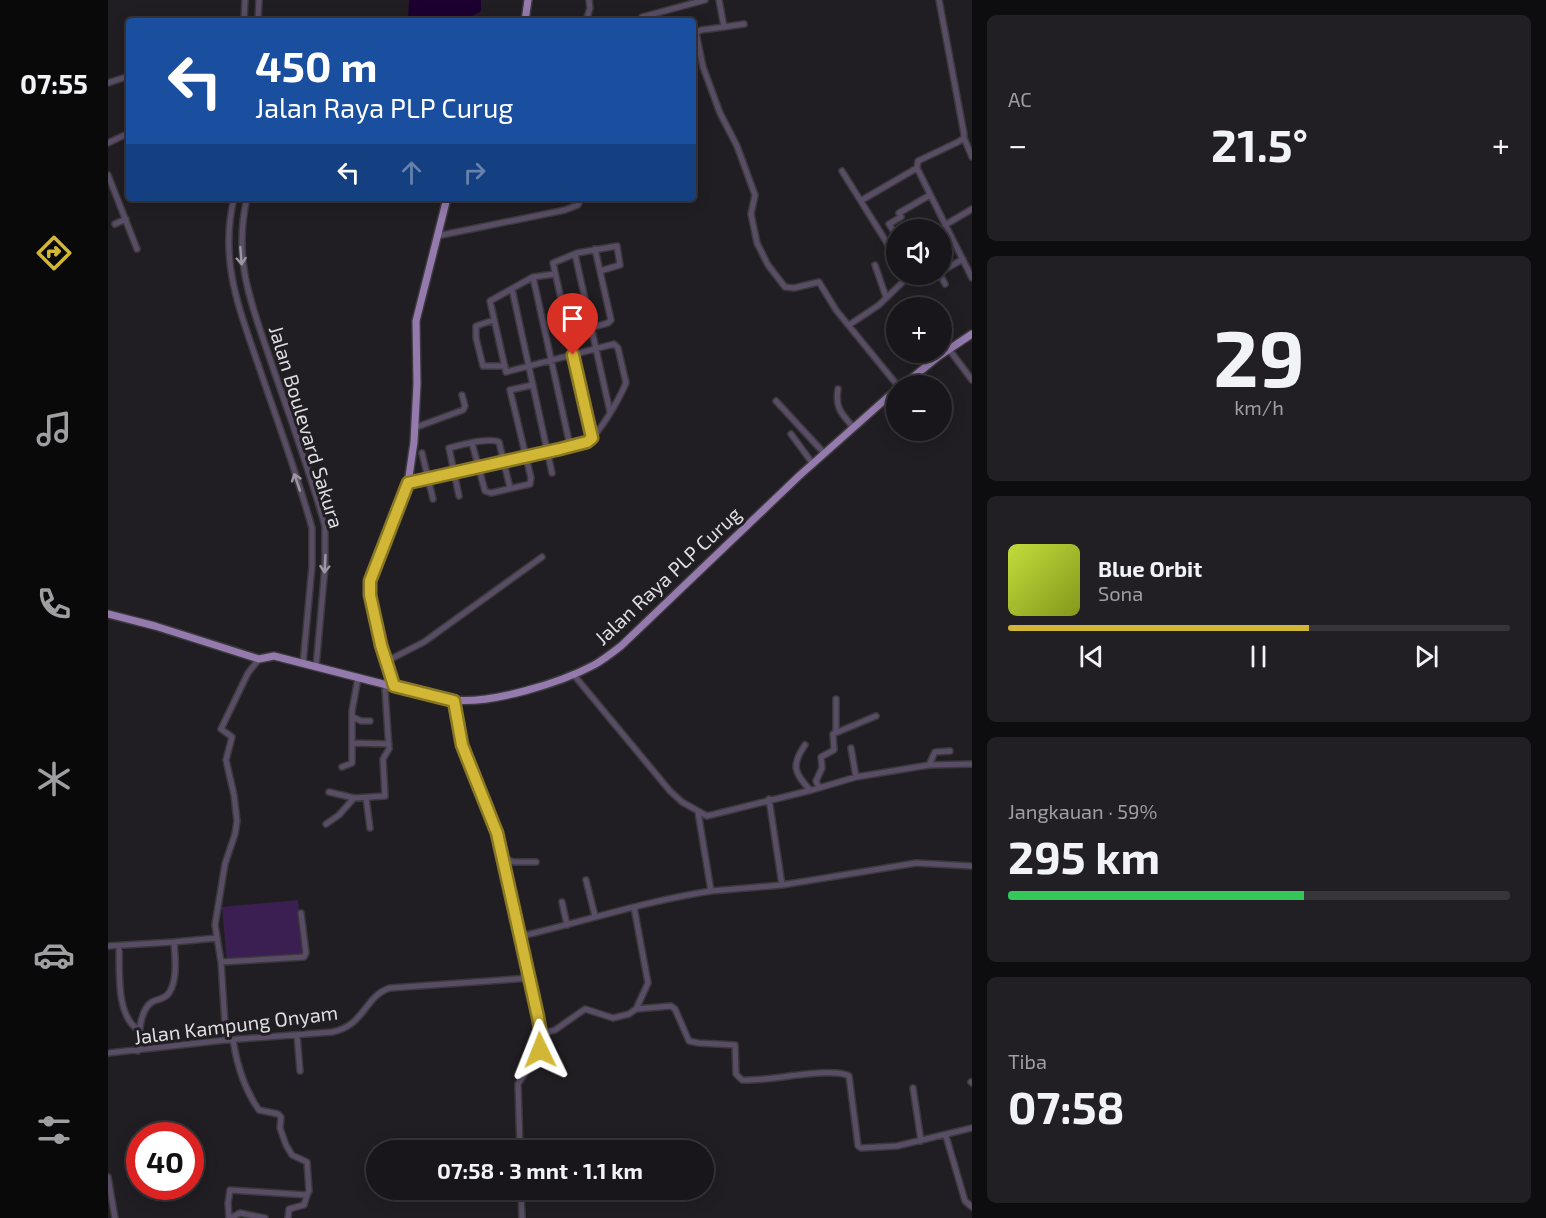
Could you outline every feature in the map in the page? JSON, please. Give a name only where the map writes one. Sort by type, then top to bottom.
[{"type":"main road","points":[[525,18],[528,0]]},
{"type":"main road","points":[[391,686],[370,595],[370,581],[408,483],[417,384],[416,321],[446,201]]},
{"type":"main road","name":"Jalan Raya PLP Curug","points":[[952,347],[972,334]]},
{"type":"main road","name":"Jalan Raya PLP Curug","points":[[913,375],[927,363]]},
{"type":"main road","name":"Jalan Raya PLP Curug","points":[[108,614],[155,626],[259,659],[274,656],[454,701],[484,699],[513,693],[573,674],[595,664],[621,646],[824,453],[886,398]]},
{"type":"street","points":[[244,18],[245,0]]},
{"type":"street","points":[[258,18],[259,0]]},
{"type":"street","points":[[587,18],[590,8],[589,0]]},
{"type":"street","points":[[642,18],[701,0]]},
{"type":"street","points":[[719,0],[724,27]]},
{"type":"street","points":[[939,0],[964,138],[972,157]]},
{"type":"street","points":[[744,24],[700,30],[697,32],[697,37],[703,67],[755,195],[751,214],[757,243],[768,265],[785,287],[794,288],[819,282],[836,310],[889,375]]},
{"type":"street","points":[[108,83],[126,77]]},
{"type":"street","points":[[108,135],[110,142],[126,134]]},
{"type":"street","points":[[942,219],[917,168],[918,160],[964,138]]},
{"type":"street","points":[[862,200],[917,168]]},
{"type":"street","points":[[842,171],[886,240]]},
{"type":"street","points":[[108,175],[137,249]]},
{"type":"street","points":[[898,219],[901,217],[899,213],[930,195]]},
{"type":"street","name":"Jalan Boulevard Sakura","points":[[233,201],[229,217],[227,244],[233,290],[312,528],[312,566],[303,664]]},
{"type":"street","name":"Jalan Boulevard Sakura","points":[[246,201],[242,219],[241,244],[246,287],[325,526],[326,567],[316,667]]},
{"type":"street","points":[[438,236],[565,210],[578,206],[580,201]]},
{"type":"street","points":[[952,221],[972,209]]},
{"type":"street","points":[[115,224],[126,219]]},
{"type":"street","points":[[952,240],[972,278]]},
{"type":"street","points":[[592,438],[553,262],[575,254],[616,245],[620,265],[600,271]]},
{"type":"street","points":[[590,328],[611,320],[595,249]]},
{"type":"street","points":[[575,254],[610,412]]},
{"type":"street","points":[[952,266],[963,259]]},
{"type":"street","points":[[874,265],[886,297]]},
{"type":"street","points":[[505,369],[490,301],[533,277],[555,274]]},
{"type":"street","points":[[533,277],[570,446]]},
{"type":"street","points":[[849,325],[879,305],[899,285]]},
{"type":"street","points":[[512,289],[552,473]]},
{"type":"street","points":[[408,483],[587,442],[610,412],[626,385],[618,348],[614,344],[528,365],[505,369],[484,367],[476,338],[476,326],[494,320]]},
{"type":"street","points":[[952,353],[972,380]]},
{"type":"street","points":[[472,443],[485,491],[488,493],[530,484],[510,390],[533,385]]},
{"type":"street","points":[[838,389],[836,400],[838,406],[853,427]]},
{"type":"street","points":[[414,428],[463,410],[465,406],[462,395]]},
{"type":"street","points":[[776,401],[824,453]]},
{"type":"street","points":[[282,435],[294,431]]},
{"type":"street","points":[[791,434],[813,464]]},
{"type":"street","points":[[459,496],[448,448],[472,443],[498,440],[510,488]]},
{"type":"street","points":[[422,453],[433,499]]},
{"type":"street","points":[[386,662],[424,642],[542,557]]},
{"type":"street","points":[[226,1040],[216,925],[225,864],[237,821],[226,760],[232,737],[221,729],[248,673],[259,659]]},
{"type":"street","points":[[573,674],[653,774],[675,797],[707,816],[856,777],[929,765],[972,764]]},
{"type":"street","points":[[342,767],[352,763],[354,694],[357,678]]},
{"type":"street","points":[[329,792],[354,798],[385,796],[383,759],[389,749],[389,744],[385,690],[391,686]]},
{"type":"street","points":[[836,699],[836,732]]},
{"type":"street","points":[[454,701],[462,745],[497,833],[522,936],[541,1034],[540,1050],[518,1084],[520,1140]]},
{"type":"street","points":[[819,788],[816,780],[822,768],[821,757],[834,750],[832,736],[836,732],[876,716]]},
{"type":"street","points":[[353,717],[359,721],[370,720]]},
{"type":"street","points":[[353,743],[389,744]]},
{"type":"street","points":[[805,745],[797,757],[796,769],[797,774],[810,790]]},
{"type":"street","points":[[851,748],[856,777]]},
{"type":"street","points":[[929,765],[935,752],[950,751]]},
{"type":"street","points":[[326,824],[339,815],[354,798]]},
{"type":"street","points":[[366,798],[370,828]]},
{"type":"street","points":[[768,799],[782,885]]},
{"type":"street","points":[[698,812],[711,891]]},
{"type":"street","points":[[503,858],[514,862],[536,862]]},
{"type":"street","points":[[522,936],[595,916],[711,891],[782,885],[916,863],[972,866]]},
{"type":"street","points":[[586,879],[595,916]]},
{"type":"street","points":[[562,902],[567,925]]},
{"type":"street","points":[[541,1034],[555,1030],[585,1009],[614,1018],[629,1014],[636,1009],[647,987],[648,977],[634,907]]},
{"type":"street","points":[[221,962],[304,957],[306,953],[301,913]]},
{"type":"street","points":[[108,946],[217,938]]},
{"type":"street","points":[[138,1051],[145,1009],[149,1004],[165,997],[170,990],[175,973],[174,942]]},
{"type":"street","points":[[119,945],[121,996],[131,1025],[140,1031]]},
{"type":"street","name":"Jalan Kampung Onyam","points":[[108,1053],[226,1040],[332,1032],[348,1028],[377,994],[390,988],[530,978]]},
{"type":"street","points":[[636,1009],[671,1006],[675,1009],[688,1041],[735,1045],[736,1074],[742,1080],[846,1074],[851,1080],[858,1146],[861,1148],[889,1148],[972,1128]]},
{"type":"street","points":[[297,1035],[300,1071]]},
{"type":"street","points":[[233,1040],[248,1095],[259,1110],[278,1114],[281,1118],[280,1128],[292,1155],[307,1162],[309,1191],[304,1205],[290,1209],[288,1218]]},
{"type":"street","points":[[913,1088],[921,1141]]},
{"type":"street","points":[[946,1136],[965,1202],[972,1207]]},
{"type":"street","points":[[108,1177],[115,1218]]},
{"type":"street","points":[[265,1218],[240,1213],[230,1218],[228,1203],[230,1190],[307,1195]]},
{"type":"street","points":[[521,1200],[522,1218]]},
{"type":"shaded area","points":[[409,0],[481,0],[481,11],[469,18],[408,18]]},
{"type":"shaded area","points":[[298,900],[303,954],[227,961],[222,907]]},
{"type":"route","points":[[540,1050],[541,1034],[538,1017],[500,844],[462,745],[454,701],[394,686],[381,645],[370,595],[370,581],[408,483],[560,449],[587,442],[592,438],[573,355]]}]
